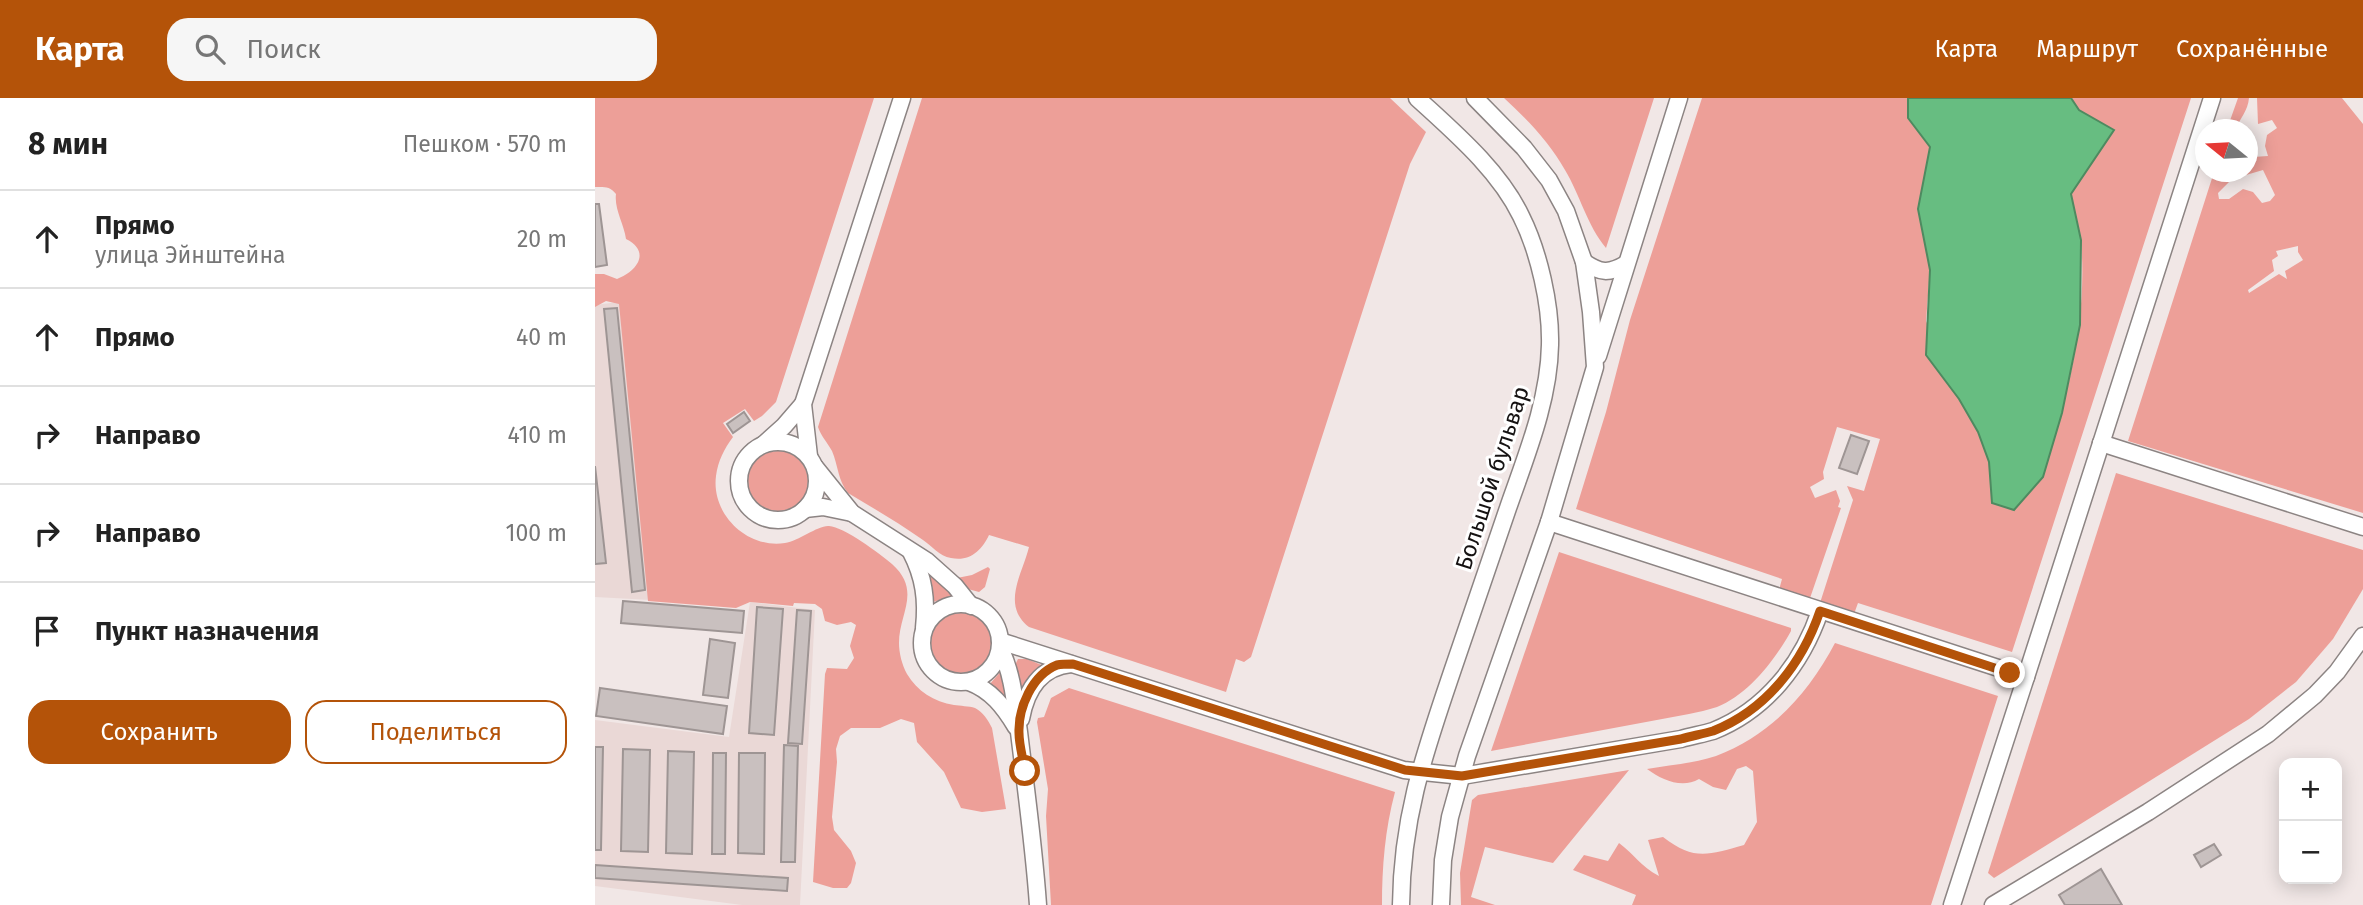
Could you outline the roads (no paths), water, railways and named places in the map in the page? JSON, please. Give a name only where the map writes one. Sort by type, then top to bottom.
[{"type":"street","points":[[803,404],[817,488],[813,500],[796,516],[773,520],[752,511],[744,502],[739,492],[740,468],[745,458],[784,426],[803,404],[902,98]]},
{"type":"street","name":"Большой бульвар","points":[[1401,905],[1401,865],[1408,815],[1419,772],[1524,463],[1545,392],[1550,344],[1542,280],[1536,254],[1521,215],[1493,174],[1417,98]]},
{"type":"street","points":[[1475,98],[1524,148],[1549,180],[1566,211],[1584,262],[1595,367]]},
{"type":"street","points":[[1441,905],[1443,860],[1450,817],[1462,776],[1549,522],[1679,98]]},
{"type":"street","points":[[1952,905],[2212,98]]},
{"type":"street","points":[[1584,262],[1603,272],[1612,272],[1626,264]]},
{"type":"street","points":[[764,444],[776,441],[800,448],[852,513],[910,550],[955,586],[971,606]]},
{"type":"street","points":[[2101,443],[2363,527]]},
{"type":"street","points":[[805,509],[823,507],[852,513]]},
{"type":"street","points":[[1549,522],[2025,677]]},
{"type":"street","points":[[910,550],[925,589],[924,653],[933,670],[950,681],[969,682],[990,693],[1001,704],[1019,732]]},
{"type":"street","points":[[924,634],[927,625],[942,610],[961,604],[971,606],[989,616],[998,631],[1000,645],[1008,664],[1019,732],[1038,905]]},
{"type":"street","points":[[1000,645],[1073,664],[1392,766],[1419,772],[1462,776],[1681,739],[1713,731],[1747,713],[1774,691],[1797,661],[1813,632],[1820,611]]},
{"type":"street","points":[[1993,905],[2148,812],[2268,734],[2337,673],[2363,636]]},
{"type":"street","points":[[969,682],[986,673],[998,658],[1000,645]]},
{"type":"street","points":[[1019,732],[1029,692],[1035,681],[1057,665],[1073,664]]}]
